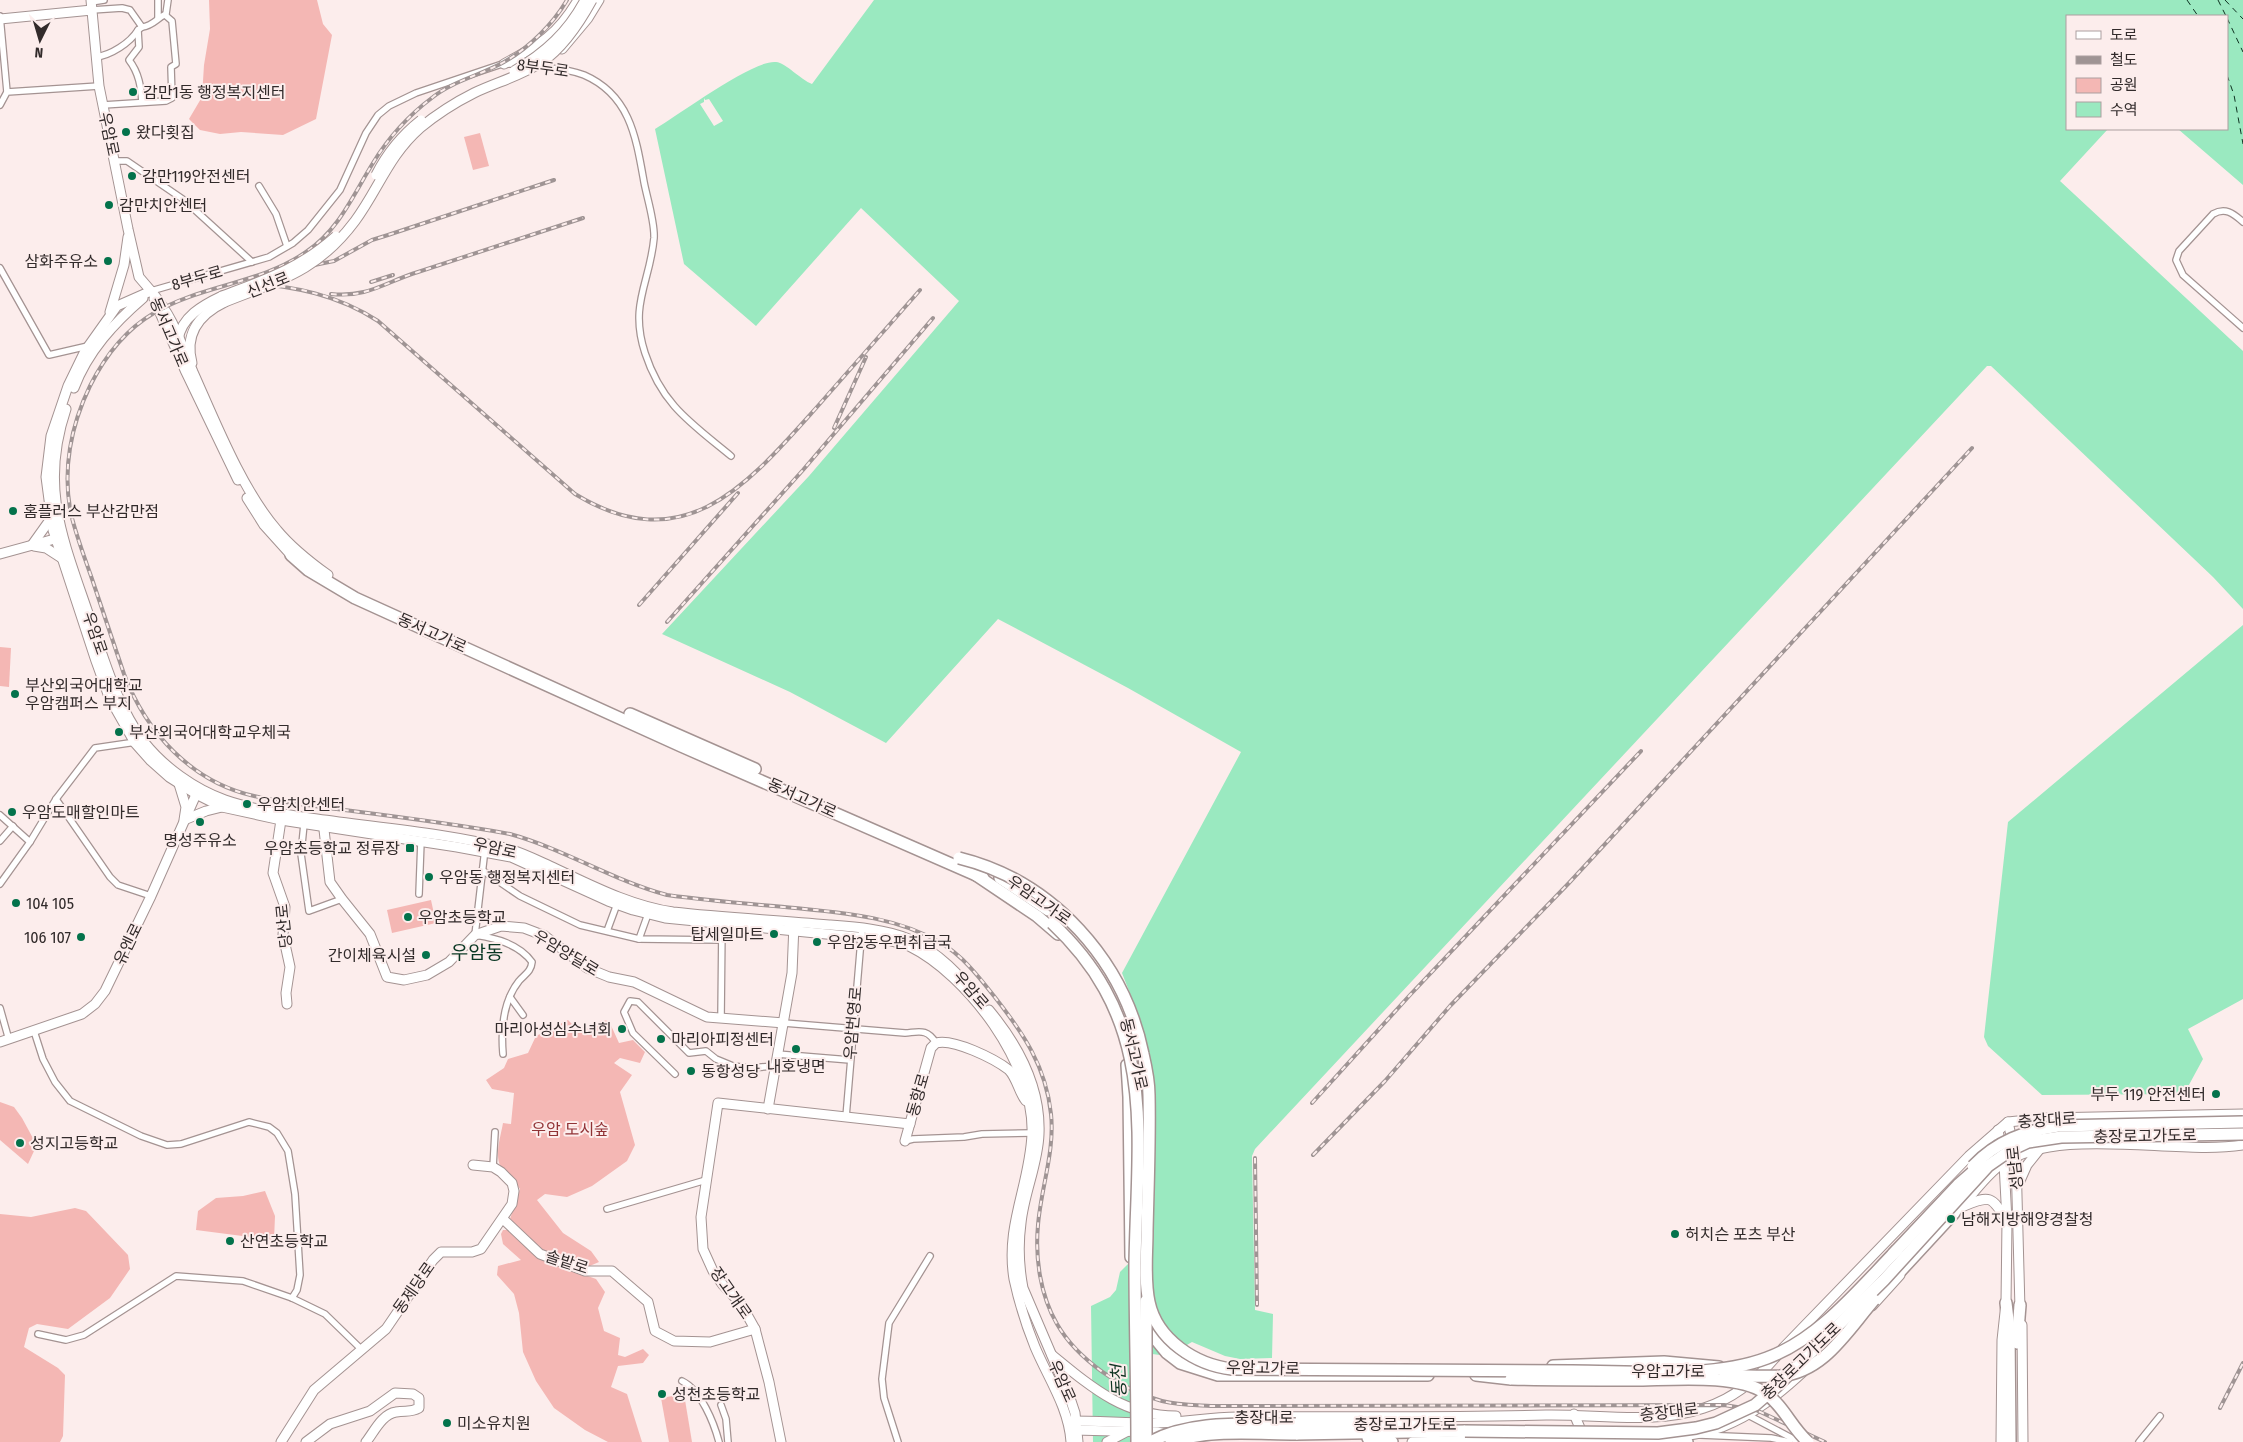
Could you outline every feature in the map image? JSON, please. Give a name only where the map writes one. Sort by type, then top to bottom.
[{"type":"highway","name":"동서고가로","points":[[291,555],[316,575],[355,598],[681,746],[976,875],[1024,901],[1052,923],[1079,950],[1091,965],[1109,996],[1127,1041],[1134,1078],[1138,1134],[1135,1266],[1137,1442]]},
{"type":"highway","name":"동서고가로","points":[[328,575],[373,601],[959,858],[1008,883],[1062,922],[1097,960],[1120,1001],[1129,1022],[1140,1065],[1144,1098],[1148,1442]]},
{"type":"highway","name":"우암고가로","points":[[959,858],[983,864],[1012,879],[1058,909],[1094,946],[1109,967],[1124,994],[1139,1035],[1149,1092],[1147,1264],[1149,1303],[1158,1322],[1179,1348],[1217,1367],[1232,1369],[1475,1373],[1770,1376],[1789,1374],[1823,1359],[1954,1213],[1971,1185]]},
{"type":"highway","name":"우암고가로","points":[[976,875],[1037,916],[1061,937],[1093,979],[1115,1020],[1127,1065],[1130,1097],[1130,1228],[1134,1293],[1140,1315],[1149,1331],[1167,1353],[1180,1363],[1206,1373],[1236,1377],[1702,1371],[1746,1366],[1769,1358],[1790,1347],[1816,1329],[1847,1302],[1897,1250]]},
{"type":"highway","name":"충장로고가도로","points":[[1148,1442],[1177,1431],[1212,1426],[1344,1433],[1465,1428],[1658,1426],[1694,1422],[1750,1399],[1771,1382],[1830,1326],[1982,1156],[1996,1146],[2025,1132],[2058,1126],[2243,1122]]},
{"type":"highway","name":"충장로고가도로","points":[[1958,1185],[2004,1147],[2033,1135],[2064,1132],[2243,1128]]},
{"type":"highway","name":"충장로고가도로","points":[[1171,1442],[1181,1438],[1296,1429],[1322,1424],[1658,1433],[1677,1432],[1716,1423],[1755,1405],[1776,1387],[1884,1280],[1971,1185],[2000,1157],[2028,1142],[2061,1137],[2243,1134]]},
{"type":"highway","name":"성남로","points":[[2006,1303],[2009,1328],[2013,1442]]},
{"type":"highway","name":"성남로","points":[[2013,1442],[2017,1330],[2020,1305]]},
{"type":"highway","points":[[1475,1373],[1511,1366],[1678,1362],[1721,1367],[1742,1367],[1768,1357],[1784,1347]]},
{"type":"highway","points":[[1475,1373],[1511,1380],[1693,1380],[1726,1381],[1742,1384],[1765,1393],[1780,1406],[1796,1430],[1808,1442]]},
{"type":"highway","points":[[1322,1424],[1393,1417]]},
{"type":"highway","points":[[1344,1433],[1392,1442]]},
{"type":"highway","points":[[1668,1439],[1691,1438]]},
{"type":"main road","points":[[504,64],[537,47],[549,36],[578,0]]},
{"type":"main road","name":"신선로","points":[[176,350],[178,335],[186,321],[194,313],[268,280],[305,260],[336,236],[358,208],[383,161],[408,131],[451,99],[514,71],[535,59],[562,34],[585,0]]},
{"type":"main road","name":"신선로","points":[[194,373],[190,355],[193,332],[208,310],[224,299],[280,282],[319,259],[355,222],[384,172],[418,130],[443,110],[474,93],[512,78],[544,60],[575,28],[592,0]]},
{"type":"main road","points":[[544,66],[574,38],[598,0]]},
{"type":"main road","points":[[0,18],[91,4]]},
{"type":"main road","name":"우암로","points":[[91,4],[99,86],[128,229],[139,277],[151,292]]},
{"type":"main road","points":[[544,66],[549,36]]},
{"type":"main road","points":[[108,316],[124,265],[128,229]]},
{"type":"main road","name":"우암로","points":[[151,292],[117,306],[88,346],[68,386],[51,436],[46,477],[52,517],[59,537],[116,694],[139,741],[197,791],[222,807],[304,824],[323,823],[485,848],[531,865],[617,904],[666,918],[722,924],[794,926]]},
{"type":"main road","name":"우암로","points":[[151,292],[118,320],[105,334],[75,384],[58,436],[53,474],[63,560],[106,688],[151,761],[180,784],[225,800],[323,823],[421,841],[512,850],[620,898],[670,912],[862,932],[908,939],[924,947],[956,971],[1000,1024],[1020,1056],[1029,1074],[1035,1094],[1039,1133],[1020,1224],[1020,1269],[1023,1288],[1049,1353],[1070,1398],[1073,1425],[1071,1442]]},
{"type":"main road","name":"동서고가로","points":[[151,292],[168,311],[194,373],[256,501],[277,531],[308,560],[328,575]]},
{"type":"main road","name":"동서고가로","points":[[151,292],[176,350],[250,504],[264,525],[291,555]]},
{"type":"main road","points":[[32,545],[52,517]]},
{"type":"main road","points":[[0,554],[59,537]]},
{"type":"main road","points":[[32,545],[46,548],[63,560]]},
{"type":"main road","points":[[180,784],[186,807],[184,820]]},
{"type":"main road","name":"유엔로","points":[[4,1041],[82,1014],[95,1004],[105,991],[151,896],[197,791]]},
{"type":"main road","points":[[184,820],[222,807]]},
{"type":"main road","name":"당산로","points":[[281,820],[273,873],[285,907],[283,935],[290,968],[286,993],[288,1004]]},
{"type":"main road","points":[[323,823],[330,882],[342,899]]},
{"type":"main road","name":"우암양달로","points":[[342,899],[370,934],[387,977],[404,980],[427,975],[449,962],[475,935],[501,926],[524,928],[545,936],[587,968],[609,977],[634,982],[707,1017],[784,1023]]},
{"type":"main road","points":[[768,1108],[792,973],[794,926]]},
{"type":"main road","name":"우암로","points":[[862,932],[907,945],[926,956],[951,975],[1000,1035],[1017,1062],[1026,1088],[1032,1133],[1013,1227],[1013,1270],[1020,1304],[1035,1348],[1073,1425],[1078,1442]]},
{"type":"main road","points":[[936,1043],[950,1042],[984,1056],[1010,1071],[1029,1104]]},
{"type":"main road","name":"동항로","points":[[905,1141],[931,1048],[936,1043]]},
{"type":"main road","name":"장고개로","points":[[781,1442],[769,1382],[755,1329],[741,1304],[723,1286],[713,1271],[703,1249],[701,1217],[718,1104],[910,1124]]},
{"type":"main road","name":"충장대로","points":[[1156,1424],[1234,1417],[1574,1414],[1648,1417],[1704,1409],[1732,1396],[1770,1365],[1784,1347],[1969,1156],[2008,1122],[2046,1118],[2243,1114]]},
{"type":"main road","name":"성남로","points":[[2008,1122],[2016,1158],[2018,1186],[2020,1305]]},
{"type":"main road","name":"성남로","points":[[1998,1130],[2004,1164],[2007,1221],[2006,1303]]},
{"type":"main road","name":"충장대로","points":[[1691,1438],[1720,1428],[1762,1407],[1785,1388],[1864,1315],[1962,1207],[1986,1177],[2004,1164],[2039,1150],[2067,1145],[2162,1144],[2210,1147],[2243,1145]]},
{"type":"main road","points":[[2018,1186],[2027,1165],[2039,1150]]},
{"type":"main road","points":[[473,1165],[493,1167]]},
{"type":"main road","name":"동제당로","points":[[280,1442],[314,1390],[386,1329],[433,1260],[441,1252],[472,1252],[480,1249],[512,1204],[514,1191],[512,1183],[493,1167]]},
{"type":"main road","points":[[1962,1207],[1982,1198],[1990,1198],[1996,1202],[2007,1221]]},
{"type":"main road","name":"솔밭로","points":[[503,1219],[540,1254],[584,1271],[612,1271],[648,1302],[655,1331],[674,1341],[710,1342],[755,1329]]},
{"type":"main road","points":[[1049,1353],[1098,1392],[1156,1424],[1195,1442]]},
{"type":"main road","points":[[306,1442],[330,1424],[370,1411],[395,1393],[412,1394],[419,1398],[419,1408],[411,1413],[397,1411],[388,1415],[378,1425],[367,1442]]},
{"type":"main road","points":[[1570,1439],[1580,1428],[1574,1414]]},
{"type":"main road","points":[[1589,1440],[1596,1423],[1602,1416]]},
{"type":"main road","points":[[1073,1425],[1156,1424]]},
{"type":"main road","points":[[1107,1442],[1128,1431],[1156,1424]]},
{"type":"main road","points":[[1092,1426],[1128,1431]]},
{"type":"main road","name":"충장대로","points":[[1412,1442],[1668,1439]]},
{"type":"street","points":[[91,4],[104,0]]},
{"type":"street","points":[[103,105],[166,102],[172,98],[171,67],[176,64],[175,39],[172,21],[162,16],[158,0]]},
{"type":"street","points":[[96,57],[108,54],[124,44],[140,29],[152,25],[162,16],[168,0]]},
{"type":"street","points":[[91,4],[130,10],[140,29],[139,47],[129,60],[140,82],[142,102]]},
{"type":"street","points":[[0,18],[7,92],[0,105]]},
{"type":"street","name":"8부두로","points":[[151,292],[269,257],[308,230],[340,190],[366,133],[378,115],[389,106],[416,93],[504,64],[516,63],[544,66],[583,75],[600,84],[626,110],[642,167],[654,236],[638,311],[645,353],[658,385],[677,412],[731,456]]},
{"type":"street","points":[[7,92],[99,86]]},
{"type":"street","points":[[114,161],[127,161],[184,200],[252,262]]},
{"type":"street","points":[[259,186],[276,214],[287,246]]},
{"type":"street","points":[[2243,222],[2232,212],[2219,211],[2213,214],[2179,251],[2176,260],[2183,274],[2243,328]]},
{"type":"street","points":[[0,268],[49,355],[88,346]]},
{"type":"street","points":[[0,884],[30,842],[56,799],[95,748],[139,741]]},
{"type":"street","points":[[56,799],[110,877],[118,885],[151,896]]},
{"type":"street","points":[[0,815],[30,842]]},
{"type":"street","points":[[304,824],[301,854],[309,910],[342,899]]},
{"type":"street","points":[[0,841],[13,826]]},
{"type":"street","points":[[419,894],[421,841]]},
{"type":"street","points":[[485,848],[475,935],[488,937],[514,946],[527,955],[532,962],[531,968],[519,981],[510,997],[504,1024],[503,1054]]},
{"type":"street","points":[[482,870],[520,896],[549,912],[580,925],[639,939],[722,940]]},
{"type":"street","points":[[607,931],[617,904]]},
{"type":"street","points":[[639,939],[648,914]]},
{"type":"street","points":[[721,1018],[722,924]]},
{"type":"street","name":"우암번영로","points":[[846,1117],[862,932]]},
{"type":"street","points":[[510,997],[523,1015]]},
{"type":"street","points":[[675,1074],[633,1033],[624,1012],[630,1001],[638,1002],[686,1052],[692,1054],[706,1051],[716,1059],[724,1060],[733,1066],[750,1068],[775,1066]]},
{"type":"street","points":[[0,1008],[4,1041]]},
{"type":"street","points":[[784,1023],[905,1033],[919,1030],[928,1034],[936,1043]]},
{"type":"street","points":[[34,1031],[43,1059],[55,1082],[70,1101],[148,1139],[168,1145],[181,1144],[249,1122],[269,1127],[277,1133],[288,1151],[295,1194],[300,1275],[297,1290],[292,1298]]},
{"type":"street","points":[[778,1054],[850,1060]]},
{"type":"street","points":[[493,1167],[495,1132]]},
{"type":"street","name":"동항로","points":[[905,1141],[982,1134],[1032,1133]]},
{"type":"street","points":[[607,1209],[706,1180]]},
{"type":"street","points":[[898,1442],[884,1398],[882,1379],[889,1323],[930,1256]]},
{"type":"street","points":[[38,1334],[66,1340],[84,1335],[176,1276],[243,1281],[292,1298],[325,1314],[361,1350]]},
{"type":"street","points":[[682,1381],[690,1385],[713,1419],[719,1442]]},
{"type":"street","points":[[722,1405],[726,1420],[728,1442]]},
{"type":"street","points":[[1748,1414],[1799,1442]]},
{"type":"street","points":[[2139,1442],[2160,1416]]},
{"type":"street","points":[[1691,1438],[1771,1438],[1790,1442]]},
{"type":"green space","points":[[209,0],[317,0],[323,24],[332,35],[316,119],[283,135],[241,132],[220,134],[200,130],[189,119],[202,97],[204,65],[210,29]]},
{"type":"green space","points":[[480,133],[489,166],[473,170],[464,137]]},
{"type":"green space","points":[[0,647],[11,648],[9,687],[0,686]]},
{"type":"green space","points":[[431,900],[436,923],[392,933],[387,910]]},
{"type":"green space","name":"우암 도시숲","points":[[568,1020],[578,1030],[592,1027],[602,1020],[609,1021],[619,1043],[633,1040],[645,1052],[640,1063],[620,1058],[614,1063],[632,1075],[620,1092],[635,1145],[627,1161],[592,1186],[567,1197],[545,1194],[537,1200],[563,1233],[591,1251],[599,1262],[585,1268],[540,1251],[509,1222],[520,1189],[501,1167],[498,1151],[503,1123],[511,1124],[514,1093],[492,1089],[486,1080],[504,1068],[508,1059],[528,1053],[536,1036]]},
{"type":"green space","points":[[0,1102],[14,1107],[35,1142],[34,1151],[28,1164],[0,1140]]},
{"type":"green space","points":[[265,1191],[275,1216],[274,1240],[196,1230],[198,1211],[216,1198],[243,1196]]},
{"type":"green space","points":[[75,1208],[86,1211],[128,1255],[130,1269],[110,1298],[68,1329],[37,1324],[29,1328],[24,1347],[58,1368],[65,1375],[63,1436],[60,1442],[0,1442],[0,1214],[31,1217]]},
{"type":"green space","points":[[503,1230],[510,1230],[539,1258],[596,1279],[605,1292],[598,1308],[604,1331],[620,1338],[618,1355],[625,1357],[643,1349],[649,1355],[643,1363],[618,1366],[611,1387],[627,1394],[642,1442],[608,1442],[585,1430],[554,1408],[536,1381],[523,1352],[519,1313],[514,1294],[497,1275],[498,1266],[521,1260],[503,1244],[501,1234]]},
{"type":"green space","points":[[684,1394],[692,1442],[669,1442],[661,1398]]},
{"type":"water","name":"동천","points":[[874,0],[2243,0],[2243,185],[2179,130],[2228,130],[2228,15],[2066,15],[2066,130],[2107,130],[2060,181],[2243,351],[2243,609],[2213,577],[1991,366],[1987,366],[1255,1149],[1252,1156],[1255,1310],[1273,1314],[1272,1358],[1240,1359],[1225,1356],[1192,1342],[1168,1356],[1152,1354],[1151,1442],[1093,1442],[1091,1306],[1110,1297],[1116,1290],[1120,1272],[1150,1242],[1145,1041],[1140,1019],[1122,973],[1241,752],[1128,688],[998,619],[886,743],[790,692],[662,634],[809,476],[959,301],[861,208],[756,326],[684,264],[655,129],[734,78],[765,63],[780,63],[812,84]]},
{"type":"water","points":[[2243,625],[2243,999],[2188,1029],[2203,1059],[2184,1094],[2042,1095],[1988,1046],[1984,1037],[2008,822]]},
{"type":"pier","points":[[704,98],[705,100],[709,99],[723,121],[714,126],[700,104],[704,102]]},
{"type":"ferry route","points":[[2187,0],[2197,15]]},
{"type":"ferry route","points":[[2218,0],[2226,15]]},
{"type":"ferry route","points":[[2225,0],[2243,19]]},
{"type":"ferry route","points":[[2228,20],[2243,52]]},
{"type":"ferry route","points":[[2228,78],[2234,95],[2243,144]]},
{"type":"railway","points":[[567,0],[548,26],[522,50],[495,67],[441,91],[407,119],[379,154],[336,223],[318,243],[288,263],[250,278],[191,296],[154,313],[125,336],[109,354],[96,375],[83,401],[73,432],[68,464],[68,497],[80,545],[124,674],[133,695],[158,734],[191,767],[231,789],[254,796],[276,801],[510,834],[530,840],[627,881],[667,895],[833,912],[870,918],[907,927],[949,948],[976,974],[1014,1023],[1032,1051],[1044,1081],[1052,1128],[1040,1211],[1037,1250],[1040,1276],[1046,1301],[1057,1324],[1076,1349],[1102,1372],[1132,1390],[1162,1401],[1186,1405],[1211,1406],[1724,1405],[1756,1410],[1825,1442]]},
{"type":"railway","points":[[275,273],[334,261],[372,240],[554,180]]},
{"type":"railway","points":[[331,294],[356,294],[376,288],[406,276],[583,218]]},
{"type":"railway","points":[[371,282],[393,275]]},
{"type":"railway","points":[[247,283],[299,289],[331,298],[363,312],[378,321],[575,494],[614,513],[650,520],[682,516],[711,504],[739,486],[791,436],[920,290]]},
{"type":"railway","points":[[667,622],[803,470],[933,318]]},
{"type":"railway","points":[[834,428],[866,357]]},
{"type":"railway","points":[[1313,1155],[1385,1081],[1450,1006],[1568,884],[1972,448]]},
{"type":"railway","points":[[639,605],[738,493]]},
{"type":"railway","points":[[1312,1103],[1410,995],[1641,751]]},
{"type":"railway","points":[[1255,1158],[1257,1305]]},
{"type":"railway","points":[[2220,1408],[2243,1363]]},
{"type":"place","name":"감만1동 행정복지센터","points":[[133,92]]},
{"type":"place","name":"왔다횟집","points":[[126,132]]},
{"type":"place","name":"감만119안전센터","points":[[132,176]]},
{"type":"place","name":"감만치안센터","points":[[109,205]]},
{"type":"place","name":"삼화주유소","points":[[108,261]]},
{"type":"place","name":"홈플러스 부산감만점","points":[[13,511]]},
{"type":"place","name":"부산외국어대학교 우암캠퍼스 부지","points":[[15,694]]},
{"type":"place","name":"부산외국어대학교우체국","points":[[119,732]]},
{"type":"place","name":"우암치안센터","points":[[247,804]]},
{"type":"place","name":"우암도매할인마트","points":[[12,812]]},
{"type":"place","name":"명성주유소","points":[[200,822]]},
{"type":"place","name":"우암초등학교 정류장","points":[[410,848]]},
{"type":"place","name":"우암동 행정복지센터","points":[[429,877]]},
{"type":"place","name":"104 105","points":[[16,903]]},
{"type":"place","name":"우암초등학교","points":[[408,917]]},
{"type":"place","name":"탑세일마트","points":[[774,934]]},
{"type":"place","name":"106 107","points":[[81,937]]},
{"type":"place","name":"우암2동우편취급국","points":[[817,942]]},
{"type":"place","name":"간이체육시설","points":[[426,955]]},
{"type":"place","name":"마리아성심수녀회","points":[[622,1029]]},
{"type":"place","name":"마리아피정센터","points":[[661,1039]]},
{"type":"place","name":"내호냉면","points":[[796,1049]]},
{"type":"place","name":"동항성당","points":[[691,1071]]},
{"type":"place","name":"부두 119 안전센터","points":[[2216,1094]]},
{"type":"place","name":"성지고등학교","points":[[20,1143]]},
{"type":"place","name":"남해지방해양경찰청","points":[[1951,1219]]},
{"type":"place","name":"허치슨 포츠 부산","points":[[1675,1234]]},
{"type":"place","name":"산연초등학교","points":[[230,1241]]},
{"type":"place","name":"성천초등학교","points":[[662,1394]]},
{"type":"place","name":"미소유치원","points":[[447,1423]]},
{"type":"district","name":"우암동","points":[[477,952]]}]
